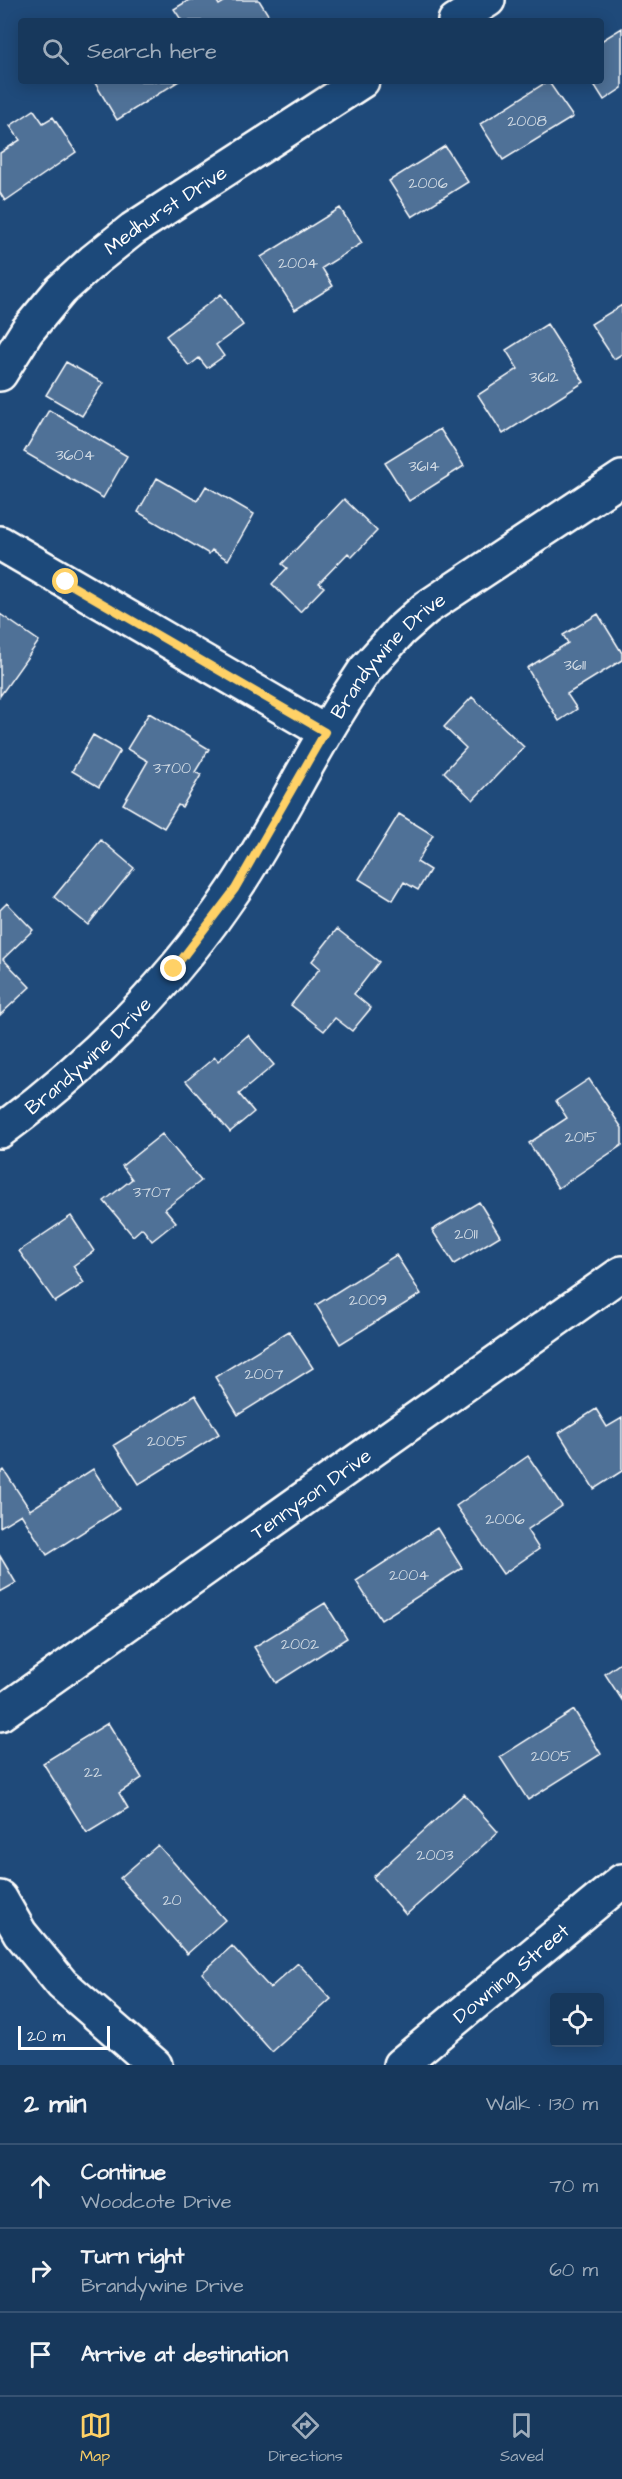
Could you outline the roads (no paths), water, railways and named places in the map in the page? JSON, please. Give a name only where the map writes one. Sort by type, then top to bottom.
[{"type":"street","points":[[460,18],[488,0]]},
{"type":"street","name":"Medhurst Drive","points":[[0,374],[27,331],[61,290],[93,261],[133,229],[357,84]]},
{"type":"street","name":"Brandywine Drive","points":[[0,1131],[83,1065],[127,1023],[174,969],[235,889],[325,732],[365,670],[400,631],[426,608],[622,478]]},
{"type":"street","points":[[0,543],[325,732]]},
{"type":"street","name":"Tennyson Drive","points":[[0,1714],[622,1273]]},
{"type":"street","name":"Downing Street","points":[[400,2065],[622,1881]]},
{"type":"street","points":[[0,1898],[20,1933],[62,1984],[155,2065]]}]
